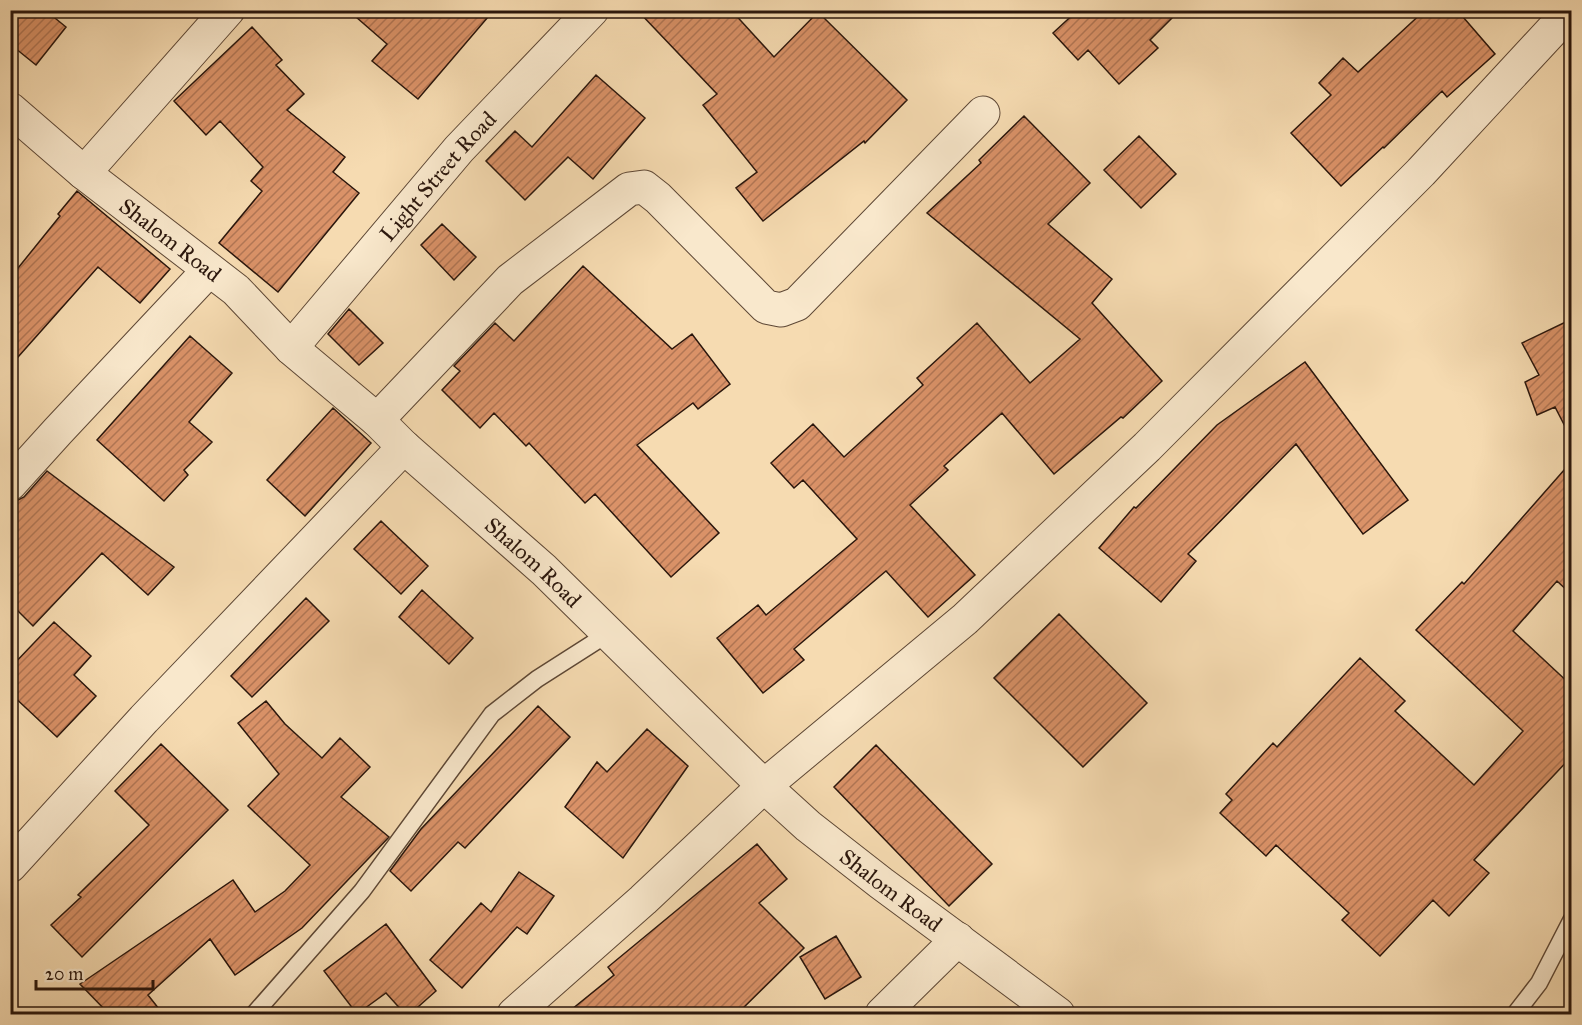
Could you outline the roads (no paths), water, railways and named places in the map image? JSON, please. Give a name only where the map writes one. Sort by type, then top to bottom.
[{"type":"street","points":[[84,172],[228,10]]},
{"type":"street","name":"Light Street Road","points":[[291,348],[459,150],[592,10]]},
{"type":"street","points":[[514,1014],[643,900],[764,786],[965,618],[1147,447],[1421,172],[1571,10]]},
{"type":"street","name":"Shalom Road","points":[[10,109],[84,172],[236,290],[291,348],[377,420],[404,447],[544,570],[764,786],[808,826],[1058,1014]]},
{"type":"street","points":[[377,420],[510,280],[629,189],[644,187],[658,198],[766,307],[781,310],[797,304],[983,113]]},
{"type":"street","points":[[10,484],[210,270]]},
{"type":"street","points":[[10,866],[144,719],[404,447]]},
{"type":"street","points":[[882,1014],[958,939]]},
{"type":"lane","points":[[254,1014],[362,891],[492,714],[537,679],[609,633]]},
{"type":"lane","points":[[1515,1014],[1539,983],[1572,919]]}]
